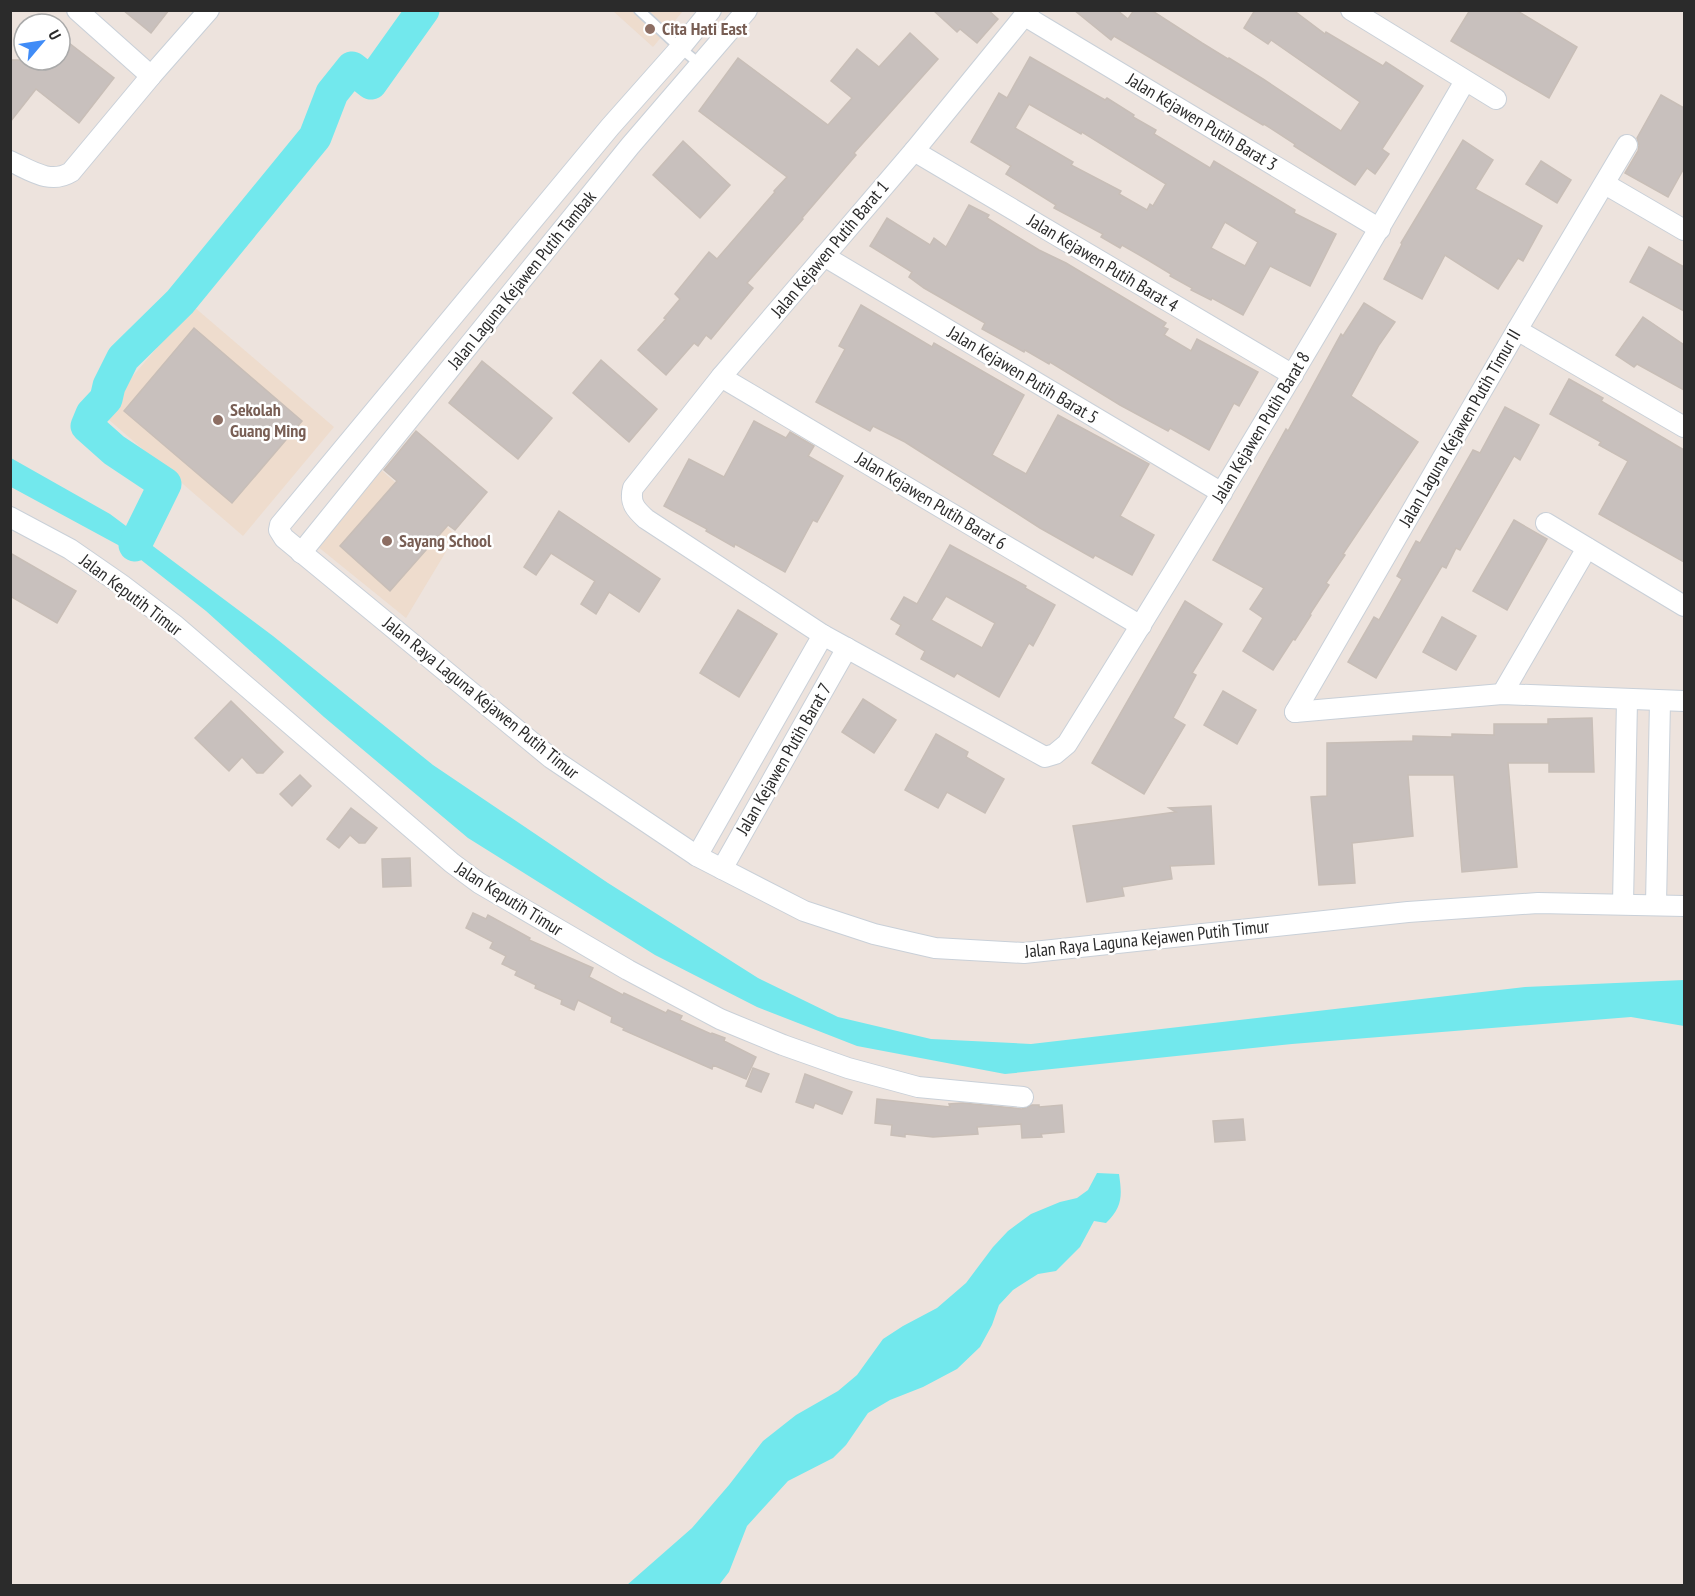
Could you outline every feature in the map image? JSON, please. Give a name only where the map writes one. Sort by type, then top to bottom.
[{"type":"street","points":[[78,10],[151,76]]},
{"type":"street","points":[[10,161],[48,178],[64,177],[71,172],[209,10]]},
{"type":"street","name":"Jalan Laguna Kejawen Putih Tambak","points":[[280,525],[610,127],[711,10]]},
{"type":"street","points":[[1351,10],[1496,99]]},
{"type":"street","name":"Jalan Laguna Kejawen Putih Tambak","points":[[301,552],[700,64],[738,13]]},
{"type":"street","name":"Jalan Kejawen Putih Barat 1","points":[[823,635],[646,519],[634,508],[631,496],[633,488],[721,377],[914,151],[1027,13]]},
{"type":"street","name":"Jalan Kejawen Putih Barat 3","points":[[1027,13],[1380,229]]},
{"type":"street","name":"Jalan Kejawen Putih Barat 8","points":[[847,648],[1041,756],[1045,757],[1055,753],[1067,744],[1293,375],[1465,81]]},
{"type":"street","name":"Jalan Laguna Kejawen Putih Timur II","points":[[1502,694],[1295,712],[1517,330],[1628,145]]},
{"type":"street","name":"Jalan Kejawen Putih Barat 4","points":[[914,151],[1293,375]]},
{"type":"street","points":[[1605,184],[1684,230]]},
{"type":"street","name":"Jalan Kejawen Putih Barat 5","points":[[824,256],[1222,493]]},
{"type":"street","points":[[1517,330],[1684,427]]},
{"type":"street","name":"Jalan Kejawen Putih Barat 6","points":[[721,377],[1141,626]]},
{"type":"street","name":"Jalan Keputih Timur","points":[[10,517],[70,549],[176,626],[452,863],[479,884],[538,919],[720,1019],[783,1046],[848,1068],[918,1087],[1023,1097]]},
{"type":"street","points":[[1546,524],[1684,606]]},
{"type":"street","name":"Jalan Raya Laguna Kejawen Putih Timur","points":[[280,525],[281,536],[551,758],[697,855],[722,869],[804,911],[874,934],[935,948],[1024,953],[1408,912],[1538,903],[1684,906]]},
{"type":"street","points":[[1587,548],[1502,694],[1684,701]]},
{"type":"street","points":[[823,635],[847,648]]},
{"type":"street","name":"Jalan Kejawen Putih Barat 7","points":[[697,855],[823,635]]},
{"type":"street","name":"Jalan Kejawen Putih Barat 7","points":[[722,869],[847,648]]},
{"type":"street","points":[[1623,904],[1627,700]]},
{"type":"street","points":[[1656,905],[1660,701]]},
{"type":"street","points":[[764,737],[790,751]]},
{"type":"street","points":[[1625,782],[1658,782]]},
{"type":"lane","points":[[639,10],[700,64]]},
{"type":"shaded area","name":"Cita Hati East","points":[[613,11],[683,11],[653,47]]},
{"type":"shaded area","name":"Sekolah Guang Ming","points":[[193,306],[334,427],[243,536],[101,413]]},
{"type":"shaded area","name":"Sayang School","points":[[381,470],[456,535],[406,618],[317,546]]},
{"type":"water","points":[[11,458],[110,514],[273,636],[433,765],[608,883],[758,978],[838,1017],[931,1039],[1031,1044],[1525,987],[1684,980],[1684,1026],[1631,1017],[1292,1044],[1005,1074],[857,1046],[757,1007],[655,955],[468,838],[324,717],[206,611],[131,552],[11,487]]},
{"type":"water","points":[[1097,1173],[1119,1174],[1120,1200],[1112,1217],[1106,1223],[1094,1221],[1080,1247],[1056,1271],[1038,1274],[1013,1290],[999,1305],[992,1325],[980,1347],[957,1369],[923,1387],[890,1400],[868,1413],[846,1445],[833,1458],[788,1481],[747,1526],[729,1572],[719,1585],[627,1585],[692,1528],[763,1441],[796,1415],[838,1391],[857,1375],[883,1339],[937,1308],[966,1283],[1008,1231],[1031,1214],[1060,1202],[1077,1198],[1088,1190]]},
{"type":"building","points":[[123,10],[169,10],[151,33]]},
{"type":"building","points":[[933,10],[988,10],[998,19],[977,43],[960,29],[957,32]]},
{"type":"building","points":[[1074,10],[1117,10],[1128,19],[1134,10],[1151,10],[1263,79],[1341,131],[1360,102],[1271,40],[1268,44],[1244,28],[1255,10],[1293,10],[1325,34],[1326,32],[1383,66],[1386,62],[1423,86],[1382,149],[1389,154],[1375,174],[1367,168],[1355,185],[1264,124],[1114,36],[1111,40]]},
{"type":"building","points":[[1470,10],[1516,10],[1577,47],[1549,98],[1451,41]]},
{"type":"building","points":[[910,33],[938,59],[854,153],[856,155],[747,283],[753,288],[711,339],[706,335],[698,346],[694,343],[666,375],[638,350],[666,319],[664,318],[680,299],[675,294],[709,252],[717,259],[787,177],[699,111],[738,58],[828,125],[852,98],[831,81],[857,49],[879,67]]},
{"type":"building","points":[[72,45],[114,78],[79,123],[36,89],[10,122],[10,60],[12,60],[12,72],[72,72]]},
{"type":"building","points":[[1030,57],[1105,100],[1107,98],[1156,130],[1154,134],[1210,168],[1214,161],[1295,210],[1294,213],[1336,234],[1310,286],[1270,266],[1243,315],[1212,298],[1211,300],[1191,290],[1192,288],[1148,260],[1122,245],[1120,248],[1101,237],[1103,234],[1054,208],[1056,205],[1006,174],[1011,166],[971,142],[999,93],[1007,98]],"holes":[[[1029,104],[1081,134],[1082,132],[1166,184],[1153,206],[1150,204],[1147,210],[1119,194],[1121,191],[1071,165],[1073,162],[1015,128]],[[1225,222],[1258,242],[1245,266],[1211,248]]]},
{"type":"building","points":[[1661,95],[1684,108],[1684,168],[1668,197],[1625,173],[1638,151],[1637,138]]},
{"type":"building","points":[[1463,140],[1493,160],[1475,189],[1542,226],[1523,261],[1518,258],[1498,289],[1445,255],[1422,299],[1384,279],[1401,243]]},
{"type":"building","points":[[683,141],[730,185],[700,218],[653,175]]},
{"type":"building","points":[[1541,161],[1571,180],[1557,203],[1526,184]]},
{"type":"building","points":[[969,205],[989,215],[987,218],[1039,250],[1066,263],[1166,323],[1163,327],[1168,329],[1164,335],[1191,351],[1197,339],[1258,372],[1239,406],[1234,403],[1209,450],[1170,428],[1168,431],[1120,405],[1050,362],[1049,364],[1025,350],[1024,352],[982,329],[985,323],[924,288],[909,277],[912,272],[870,246],[887,218],[930,245],[934,238],[946,247]]},
{"type":"building","points":[[1649,247],[1684,267],[1684,311],[1630,282]]},
{"type":"building","points":[[1364,303],[1395,322],[1379,345],[1351,396],[1418,442],[1343,554],[1345,555],[1326,583],[1329,585],[1311,615],[1273,670],[1243,651],[1263,618],[1250,609],[1264,588],[1213,560],[1341,334],[1343,336]]},
{"type":"building","points":[[861,305],[932,347],[934,343],[1024,395],[992,455],[1026,474],[1058,415],[1149,464],[1120,516],[1154,535],[1132,575],[1095,555],[1093,558],[1040,528],[905,442],[873,426],[870,431],[816,402],[845,349],[839,346]]},
{"type":"building","points":[[1643,317],[1684,345],[1684,390],[1637,364],[1634,367],[1616,355]]},
{"type":"building","points":[[194,328],[302,421],[232,503],[124,411]]},
{"type":"building","points":[[601,360],[657,409],[629,442],[573,393]]},
{"type":"building","points":[[482,361],[552,418],[518,459],[449,403]]},
{"type":"building","points":[[1569,379],[1603,398],[1601,401],[1684,450],[1684,562],[1599,514],[1628,461],[1599,445],[1601,442],[1550,414]]},
{"type":"building","points":[[1505,407],[1539,425],[1520,460],[1514,456],[1460,550],[1456,548],[1446,568],[1442,566],[1376,678],[1348,662],[1374,617],[1379,620],[1402,579],[1397,576],[1416,541],[1420,543],[1473,450],[1480,453]]},
{"type":"building","points":[[754,421],[786,438],[790,432],[814,446],[808,456],[843,476],[817,522],[813,520],[785,572],[735,544],[734,547],[706,531],[707,529],[664,506],[689,459],[724,477]]},
{"type":"building","points":[[416,431],[487,492],[455,530],[448,525],[390,591],[340,546],[397,481],[384,470]]},
{"type":"building","points":[[559,511],[660,579],[639,612],[609,592],[596,614],[581,604],[595,581],[551,553],[536,575],[524,567]]},
{"type":"building","points":[[1514,520],[1547,539],[1507,610],[1473,591]]},
{"type":"building","points":[[950,545],[1026,586],[1025,588],[1055,605],[1033,646],[1029,643],[999,697],[957,673],[954,677],[921,659],[925,651],[896,634],[901,625],[891,619],[904,597],[917,604]],"holes":[[[946,596],[995,623],[982,648],[931,620]]]},
{"type":"building","points":[[10,553],[76,591],[57,623],[10,596]]},
{"type":"building","points":[[1185,601],[1222,624],[1192,673],[1196,675],[1173,718],[1185,725],[1144,794],[1092,763]]},
{"type":"building","points":[[738,610],[777,634],[739,697],[700,673]]},
{"type":"building","points":[[1442,617],[1476,636],[1456,670],[1423,652]]},
{"type":"building","points":[[1223,691],[1256,710],[1237,744],[1204,725]]},
{"type":"building","points":[[863,699],[896,720],[874,753],[842,732]]},
{"type":"building","points":[[231,701],[283,752],[263,773],[257,773],[242,757],[229,771],[195,738]]},
{"type":"building","points":[[1592,718],[1594,772],[1549,772],[1549,763],[1508,763],[1517,867],[1462,872],[1454,775],[1408,775],[1413,836],[1352,843],[1355,883],[1319,885],[1311,797],[1327,796],[1327,743],[1413,741],[1413,736],[1452,737],[1452,734],[1494,735],[1494,724],[1548,724],[1548,719]]},
{"type":"building","points":[[936,734],[968,752],[966,757],[1004,779],[985,813],[947,792],[938,808],[905,790]]},
{"type":"building","points":[[300,775],[311,786],[292,806],[280,794]]},
{"type":"building","points":[[1211,806],[1214,864],[1170,866],[1172,879],[1122,887],[1124,896],[1087,902],[1073,826],[1176,812],[1169,808]]},
{"type":"building","points":[[351,808],[377,828],[365,843],[359,843],[350,835],[339,848],[327,839]]},
{"type":"building","points":[[410,858],[411,886],[383,887],[382,859]]},
{"type":"building","points":[[473,913],[486,919],[488,915],[530,938],[529,940],[593,968],[589,977],[623,995],[624,993],[666,1013],[668,1010],[682,1016],[680,1020],[725,1038],[724,1041],[756,1057],[746,1079],[713,1065],[712,1069],[623,1030],[624,1028],[611,1022],[612,1017],[578,1000],[574,1010],[561,1004],[562,1000],[535,988],[536,985],[515,975],[517,971],[502,964],[506,956],[490,948],[493,942],[466,928]]},
{"type":"building","points":[[753,1068],[769,1074],[761,1092],[746,1086]]},
{"type":"building","points":[[805,1074],[852,1092],[842,1114],[815,1103],[813,1108],[796,1102]]},
{"type":"building","points":[[877,1099],[950,1107],[949,1104],[963,1103],[1022,1109],[1032,1105],[1039,1105],[1039,1107],[1062,1105],[1064,1132],[1041,1134],[1042,1137],[1022,1138],[1021,1124],[977,1127],[978,1134],[933,1137],[891,1135],[892,1125],[875,1123]]},
{"type":"building","points":[[1243,1119],[1245,1140],[1215,1142],[1213,1121]]},
{"type":"waterway","points":[[135,545],[165,484],[114,450],[87,426],[92,414],[106,399],[109,386],[123,358],[180,302],[315,137],[332,93],[352,68],[371,83],[423,10]]},
{"type":"place","name":"Cita Hati East","points":[[650,29]]},
{"type":"place","name":"Sekolah Guang Ming","points":[[218,420]]},
{"type":"place","name":"Sayang School","points":[[387,541]]}]
